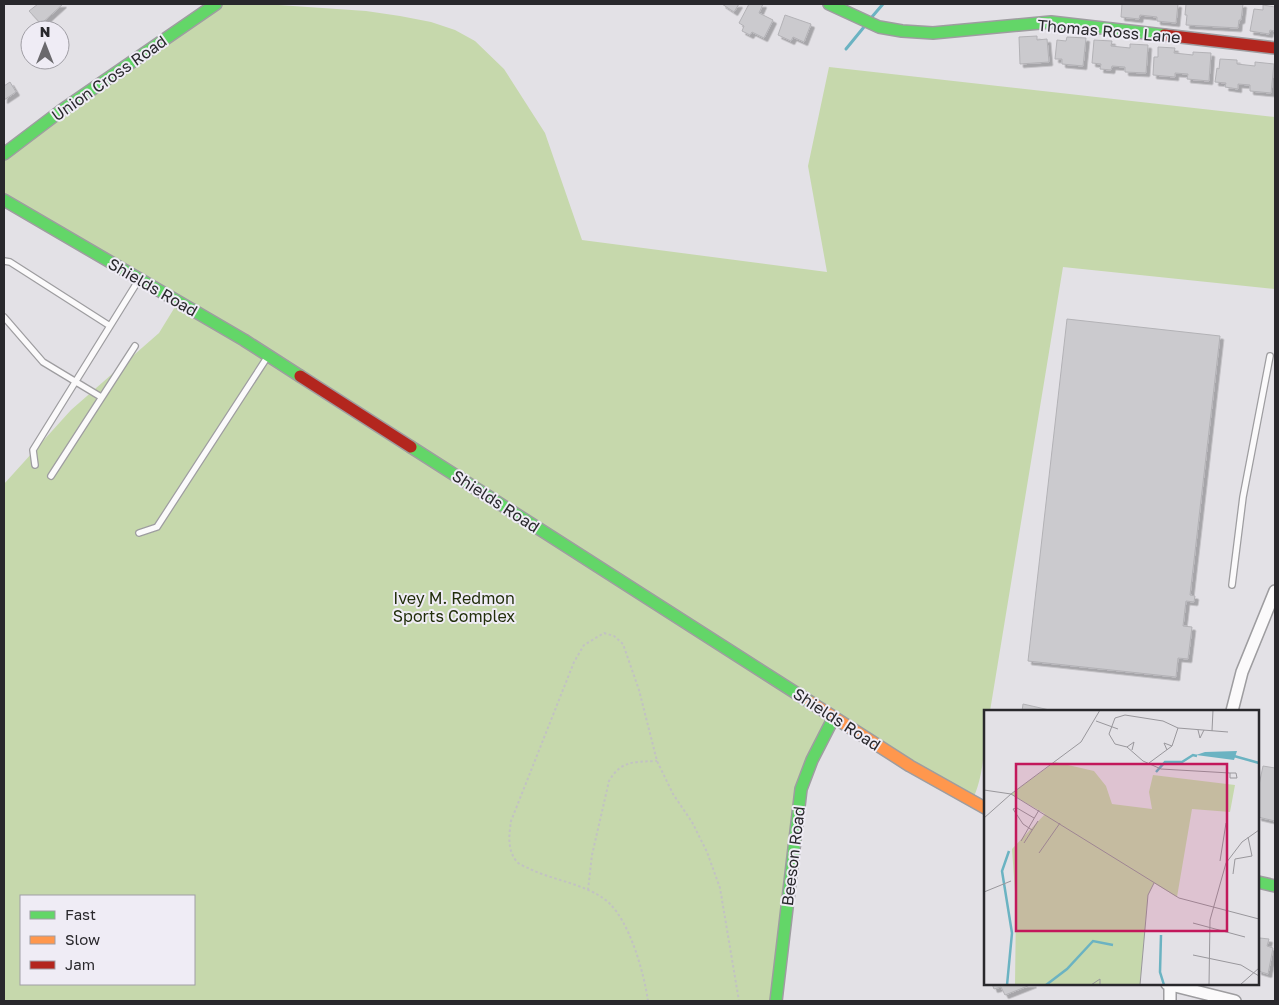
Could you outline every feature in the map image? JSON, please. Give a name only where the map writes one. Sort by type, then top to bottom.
[{"type":"street","name":"Union Cross Road","points":[[4,154],[62,110],[216,4]]},
{"type":"street","name":"Thomas Ross Lane","points":[[829,4],[879,26],[902,32],[933,33],[1051,22],[1275,48]]},
{"type":"street","name":"Shields Road","points":[[4,200],[268,356],[910,766],[984,807]]},
{"type":"street","points":[[1232,710],[1242,672],[1275,591]]},
{"type":"street","name":"Beeson Road","points":[[776,1001],[801,789],[812,760],[834,717]]},
{"type":"street","points":[[1259,882],[1275,886]]},
{"type":"street","points":[[1169,985],[1170,1001]]},
{"type":"street","points":[[1173,985],[1235,1001]]},
{"type":"lane","points":[[4,261],[10,262],[110,326]]},
{"type":"lane","points":[[35,465],[33,450],[140,279]]},
{"type":"lane","points":[[4,317],[43,362],[101,397]]},
{"type":"lane","points":[[51,476],[135,346]]},
{"type":"lane","points":[[139,533],[157,528],[268,356]]},
{"type":"lane","points":[[1232,585],[1243,497],[1270,356]]},
{"type":"path","points":[[648,1001],[634,945],[620,918],[608,902],[588,890],[538,873],[518,863],[511,851],[508,838],[511,821],[574,662],[584,645],[604,633],[614,636],[623,644],[638,690],[657,761],[673,794],[692,822],[707,852],[720,888],[739,1001]]},
{"type":"path","points":[[588,890],[592,856],[609,780],[615,771],[622,766],[632,763],[657,761]]},
{"type":"green space","name":"Ivey M. Redmon Sports Complex","points":[[216,4],[264,4],[366,11],[431,22],[455,30],[475,41],[504,69],[545,133],[582,240],[827,272],[808,166],[829,67],[1275,117],[1275,289],[1063,267],[990,710],[984,710],[982,769],[976,791],[972,801],[834,717],[812,760],[776,1001],[4,1001],[4,484],[71,410],[159,333],[178,302],[4,200],[4,154]]},
{"type":"building","points":[[38,4],[63,4],[45,20],[37,20],[29,11]]},
{"type":"building","points":[[722,4],[739,4],[734,12]]},
{"type":"building","points":[[749,4],[763,4],[759,13],[773,20],[764,38],[752,32],[750,35],[742,31],[744,26],[739,23]]},
{"type":"building","points":[[1122,4],[1178,4],[1176,23],[1157,21],[1157,17],[1140,15],[1139,19],[1121,17]]},
{"type":"building","points":[[1186,4],[1243,4],[1241,20],[1239,20],[1238,28],[1186,25]]},
{"type":"building","points":[[1263,5],[1275,7],[1275,31],[1270,30],[1269,34],[1250,31],[1254,9],[1263,10]]},
{"type":"building","points":[[785,15],[811,24],[804,42],[793,37],[791,41],[778,35]]},
{"type":"building","points":[[1037,36],[1037,40],[1047,39],[1049,62],[1020,64],[1019,37]]},
{"type":"building","points":[[1067,37],[1086,38],[1083,66],[1062,64],[1062,59],[1055,59],[1057,40],[1066,41]]},
{"type":"building","points":[[1094,40],[1112,41],[1111,46],[1130,48],[1130,44],[1148,45],[1146,73],[1125,72],[1125,67],[1112,66],[1111,70],[1100,69],[1101,64],[1092,63]]},
{"type":"building","points":[[1158,47],[1175,48],[1174,53],[1193,55],[1193,52],[1211,53],[1209,81],[1187,79],[1188,74],[1175,73],[1175,77],[1153,75],[1154,57],[1158,57]]},
{"type":"building","points":[[1220,59],[1237,60],[1237,64],[1255,66],[1255,62],[1274,64],[1271,93],[1250,91],[1250,85],[1238,84],[1238,89],[1225,87],[1226,83],[1215,82]]},
{"type":"building","points":[[10,82],[16,92],[4,100],[4,86]]},
{"type":"building","points":[[1067,319],[1220,336],[1190,595],[1195,596],[1194,602],[1186,601],[1183,626],[1192,627],[1188,659],[1178,658],[1176,677],[1028,661]]},
{"type":"building","points":[[1023,704],[1050,710],[1022,710]]},
{"type":"building","points":[[1263,766],[1275,768],[1275,821],[1259,817],[1259,785]]},
{"type":"building","points":[[1260,938],[1269,939],[1267,946],[1273,948],[1268,974],[1259,971]]},
{"type":"building","points":[[992,985],[1030,985],[1005,995],[1001,987],[994,989]]},
{"type":"waterway","points":[[871,18],[883,4]]},
{"type":"waterway","points":[[846,49],[864,27]]},
{"type":"traffic: fast","points":[[4,154],[62,110],[216,4]]},
{"type":"traffic: fast","points":[[829,4],[879,27],[902,31],[933,33],[1051,22],[1164,35]]},
{"type":"traffic: fast","points":[[4,200],[244,340],[300,376]]},
{"type":"traffic: fast","points":[[411,447],[810,702]]},
{"type":"traffic: fast","points":[[776,1001],[801,789],[812,760],[834,717]]},
{"type":"traffic: fast","points":[[1259,882],[1275,886]]},
{"type":"traffic: slow","points":[[810,702],[910,766],[984,807]]},
{"type":"traffic: jam","points":[[1164,35],[1275,48]]},
{"type":"traffic: jam","points":[[300,376],[411,447]]}]
